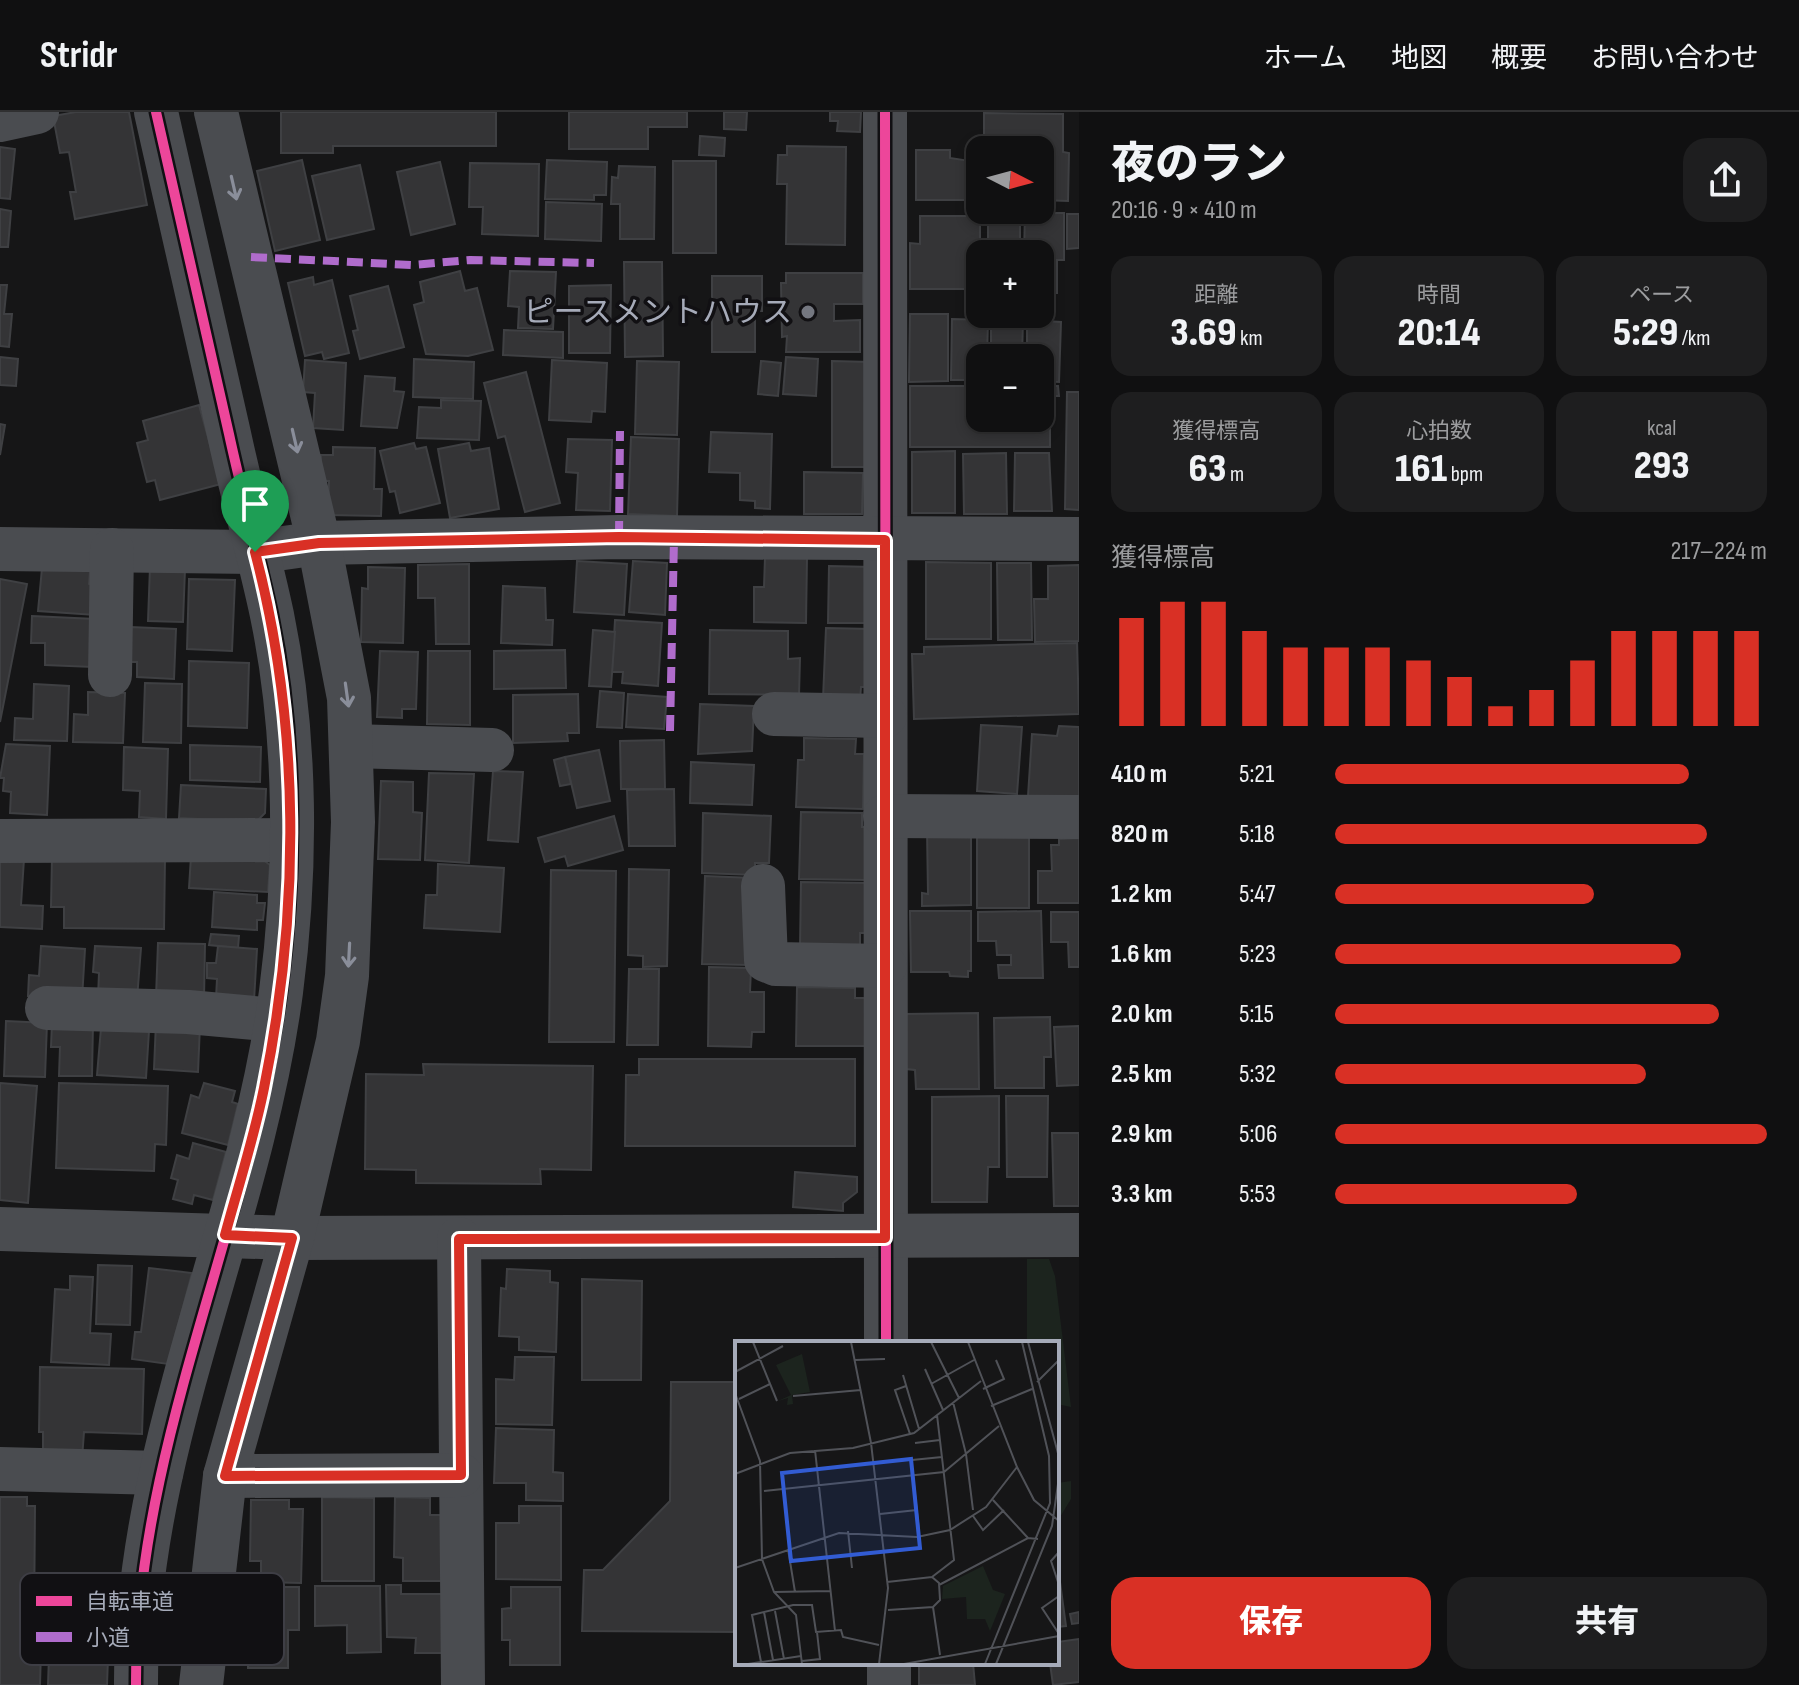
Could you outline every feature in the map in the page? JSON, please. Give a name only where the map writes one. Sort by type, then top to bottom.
[{"type":"street","points":[[0,120],[37,112]]},
{"type":"street","points":[[145,1573],[161,1473],[263,1091],[276,1020],[288,920],[291,840],[287,731],[272,616],[156,112]]},
{"type":"street","points":[[214,1573],[225,1476],[292,1238],[338,1041],[347,976],[353,822],[349,698],[319,543],[216,112]]},
{"type":"street","points":[[885,112],[886,1341]]},
{"type":"street","points":[[0,549],[255,552],[319,543],[619,537],[1079,539]]},
{"type":"street","points":[[110,675],[112,550]]},
{"type":"street","points":[[774,714],[885,716]]},
{"type":"street","points":[[351,746],[492,750]]},
{"type":"street","points":[[885,816],[1079,817]]},
{"type":"street","points":[[0,841],[291,840]]},
{"type":"street","points":[[763,886],[766,960],[776,964],[885,966]]},
{"type":"street","points":[[47,1008],[188,1012],[276,1020]]},
{"type":"street","points":[[0,1229],[292,1238],[459,1239],[1079,1235]]},
{"type":"street","points":[[459,1239],[463,1685]]},
{"type":"street","points":[[0,1469],[161,1473]]},
{"type":"street","points":[[225,1476],[461,1475]]},
{"type":"street","points":[[136,1685],[138,1665]]},
{"type":"street","points":[[201,1685],[203,1665]]},
{"type":"shaded area","points":[[1027,1259],[1049,1259],[1055,1276],[1071,1407],[1059,1404],[1059,1341],[1027,1341]]},
{"type":"shaded area","points":[[1071,1481],[1071,1499],[1059,1519],[1059,1483]]},
{"type":"building","points":[[76,112],[129,112],[147,205],[75,219],[70,192],[76,192],[69,152],[60,153],[53,116]]},
{"type":"building","points":[[281,112],[496,112],[496,146],[333,146],[333,153],[281,153]]},
{"type":"building","points":[[569,112],[687,112],[687,127],[648,127],[648,149],[569,149]]},
{"type":"building","points":[[724,112],[747,112],[746,130],[724,129]]},
{"type":"building","points":[[830,112],[861,112],[860,132],[837,131],[838,121],[830,121]]},
{"type":"building","points":[[984,113],[1063,114],[1063,152],[1069,153],[1068,201],[1054,200],[1054,136],[984,136]]},
{"type":"building","points":[[700,136],[725,138],[724,156],[699,155]]},
{"type":"building","points":[[787,146],[846,147],[845,245],[786,244],[787,184],[777,184],[778,155],[787,155]]},
{"type":"building","points":[[0,147],[15,149],[10,199],[0,198]]},
{"type":"building","points":[[916,150],[950,150],[950,158],[966,160],[966,200],[916,200]]},
{"type":"building","points":[[302,160],[320,240],[275,251],[257,171]]},
{"type":"building","points":[[547,160],[607,162],[606,195],[594,195],[594,200],[545,199]]},
{"type":"building","points":[[673,161],[716,161],[716,253],[673,253]]},
{"type":"building","points":[[440,162],[455,224],[411,235],[397,172]]},
{"type":"building","points":[[470,163],[539,164],[538,236],[482,234],[483,207],[469,207]]},
{"type":"building","points":[[360,165],[374,229],[327,240],[312,176]]},
{"type":"building","points":[[619,166],[655,167],[654,239],[620,239],[620,204],[611,204],[612,177],[618,178]]},
{"type":"building","points":[[546,202],[602,204],[601,241],[545,239]]},
{"type":"building","points":[[0,209],[11,211],[8,247],[0,247]]},
{"type":"building","points":[[1054,213],[1064,213],[1064,260],[1057,260],[1057,293],[1054,293],[1054,240],[1024,240],[1025,224],[1054,224]]},
{"type":"building","points":[[1067,214],[1079,214],[1079,248],[1067,249]]},
{"type":"building","points":[[920,216],[966,216],[966,224],[980,224],[980,240],[966,240],[966,289],[910,289],[910,243],[920,244]]},
{"type":"building","points":[[988,224],[1020,224],[1020,240],[988,240]]},
{"type":"building","points":[[624,262],[662,262],[663,356],[625,357]]},
{"type":"building","points":[[460,271],[465,291],[477,288],[493,350],[468,356],[426,354],[414,305],[424,302],[420,282]]},
{"type":"building","points":[[510,271],[556,272],[553,329],[518,328],[519,307],[508,306]]},
{"type":"building","name":"ピースメントハウス","points":[[786,273],[863,273],[863,304],[834,304],[834,321],[860,320],[860,352],[786,352],[787,336],[782,337],[781,283],[786,283]]},
{"type":"building","points":[[712,276],[762,276],[762,311],[755,311],[755,352],[712,352]]},
{"type":"building","points":[[313,277],[314,285],[332,280],[349,353],[324,359],[322,352],[305,356],[288,283]]},
{"type":"building","points":[[0,285],[7,285],[4,314],[12,314],[9,347],[0,346]]},
{"type":"building","points":[[611,285],[610,353],[569,353],[569,286]]},
{"type":"building","points":[[388,286],[404,347],[360,359],[353,331],[358,330],[350,296]]},
{"type":"building","points":[[910,314],[948,314],[948,381],[909,382]]},
{"type":"building","points":[[952,319],[966,319],[966,328],[988,328],[987,344],[966,344],[966,380],[951,380]]},
{"type":"building","points":[[1054,322],[1061,322],[1059,382],[1054,382],[1054,344],[1027,344],[1027,328],[1054,328]]},
{"type":"building","points":[[991,328],[1023,328],[1022,344],[991,344]]},
{"type":"building","points":[[504,330],[563,332],[563,358],[503,355]]},
{"type":"building","points":[[0,357],[18,359],[16,386],[0,385]]},
{"type":"building","points":[[786,357],[818,359],[816,396],[783,394]]},
{"type":"building","points":[[414,359],[474,362],[473,399],[413,397]]},
{"type":"building","points":[[305,360],[346,363],[343,430],[313,428],[315,393],[303,392]]},
{"type":"building","points":[[552,360],[607,363],[605,412],[592,411],[591,422],[549,420]]},
{"type":"building","points":[[637,361],[679,362],[677,435],[635,434]]},
{"type":"building","points":[[761,361],[781,363],[778,396],[758,394]]},
{"type":"building","points":[[832,361],[870,362],[871,467],[832,467]]},
{"type":"building","points":[[526,372],[560,503],[525,512],[505,436],[498,438],[484,383]]},
{"type":"building","points":[[365,376],[395,378],[394,391],[404,392],[397,428],[361,426]]},
{"type":"building","points":[[910,386],[966,386],[966,432],[1050,432],[1050,447],[910,447]]},
{"type":"building","points":[[1054,386],[1058,386],[1059,396],[1054,396]]},
{"type":"building","points":[[1067,392],[1079,392],[1079,510],[1065,509]]},
{"type":"building","points":[[441,400],[481,401],[479,440],[417,438],[419,407],[441,408]]},
{"type":"building","points":[[199,405],[221,484],[160,500],[155,480],[147,482],[137,443],[148,440],[143,421]]},
{"type":"building","points":[[0,424],[5,425],[0,455]]},
{"type":"building","points":[[711,432],[772,434],[770,509],[755,508],[755,501],[740,500],[740,473],[709,472]]},
{"type":"building","points":[[631,437],[679,439],[677,516],[628,514]]},
{"type":"building","points":[[568,439],[612,440],[610,511],[576,510],[578,473],[566,472]]},
{"type":"building","points":[[414,443],[416,449],[426,447],[440,503],[400,513],[395,491],[390,492],[380,451]]},
{"type":"building","points":[[469,443],[471,451],[489,448],[499,509],[450,518],[438,449]]},
{"type":"building","points":[[333,447],[375,448],[374,489],[382,489],[381,516],[328,515],[329,481],[321,481],[321,455],[333,455]]},
{"type":"building","points":[[955,451],[955,513],[912,513],[912,452]]},
{"type":"building","points":[[1006,453],[1007,514],[964,514],[963,454]]},
{"type":"building","points":[[1015,453],[1049,453],[1052,511],[1014,511]]},
{"type":"building","points":[[804,472],[863,473],[862,514],[804,514]]},
{"type":"building","points":[[765,557],[807,557],[806,623],[754,622],[754,587],[764,587]]},
{"type":"building","points":[[577,561],[627,564],[624,615],[574,612]]},
{"type":"building","points":[[633,561],[667,563],[665,615],[629,612]]},
{"type":"building","points":[[926,562],[991,563],[991,639],[926,639]]},
{"type":"building","points":[[997,563],[1031,563],[1032,640],[998,640]]},
{"type":"building","points":[[469,564],[469,644],[436,644],[435,598],[418,598],[418,565]]},
{"type":"building","points":[[1079,565],[1079,641],[1035,642],[1034,599],[1048,599],[1048,566]]},
{"type":"building","points":[[829,566],[873,567],[872,623],[828,623]]},
{"type":"building","points":[[150,567],[185,569],[183,622],[148,621]]},
{"type":"building","points":[[368,567],[405,568],[403,643],[361,642],[362,588],[368,589]]},
{"type":"building","points":[[42,568],[90,571],[89,584],[96,585],[95,615],[38,611]]},
{"type":"building","points":[[0,579],[27,584],[0,722]]},
{"type":"building","points":[[189,579],[235,580],[232,651],[187,649]]},
{"type":"building","points":[[503,586],[545,588],[546,620],[553,620],[552,645],[501,643]]},
{"type":"building","points":[[32,616],[95,619],[93,667],[45,665],[45,643],[31,643]]},
{"type":"building","points":[[615,620],[662,623],[658,686],[622,683],[623,672],[612,672]]},
{"type":"building","points":[[130,627],[176,629],[174,679],[137,677],[137,662],[129,662]]},
{"type":"building","points":[[826,628],[872,629],[870,687],[861,687],[860,700],[823,699]]},
{"type":"building","points":[[593,630],[615,632],[611,687],[589,686]]},
{"type":"building","points":[[710,630],[788,631],[788,659],[800,658],[799,695],[709,694]]},
{"type":"building","points":[[1077,643],[1079,714],[914,719],[912,654],[924,654],[924,647]]},
{"type":"building","points":[[565,650],[566,688],[494,689],[494,651]]},
{"type":"building","points":[[380,651],[418,652],[416,709],[402,709],[402,718],[377,717]]},
{"type":"building","points":[[428,651],[470,651],[470,725],[427,724]]},
{"type":"building","points":[[189,661],[249,663],[247,728],[188,726]]},
{"type":"building","points":[[145,683],[182,684],[181,743],[143,742]]},
{"type":"building","points":[[34,684],[69,686],[67,741],[14,740],[15,718],[33,719]]},
{"type":"building","points":[[600,691],[624,693],[622,728],[597,727]]},
{"type":"building","points":[[88,692],[125,693],[123,743],[73,742],[74,714],[88,715]]},
{"type":"building","points":[[578,694],[579,733],[567,733],[568,741],[513,743],[513,695]]},
{"type":"building","points":[[628,694],[667,697],[664,729],[626,727]]},
{"type":"building","points":[[700,704],[754,706],[752,751],[698,754]]},
{"type":"building","points":[[981,725],[1022,727],[1017,794],[977,791]]},
{"type":"building","points":[[1059,726],[1079,727],[1079,799],[1028,796],[1032,734],[1057,736]]},
{"type":"building","points":[[804,738],[856,739],[855,754],[864,754],[863,809],[796,807],[798,760],[804,760]]},
{"type":"building","points":[[664,740],[665,789],[621,789],[620,741]]},
{"type":"building","points":[[6,744],[50,746],[47,815],[10,813],[11,792],[3,791],[4,778],[0,778]]},
{"type":"building","points":[[190,745],[261,747],[260,782],[190,780]]},
{"type":"building","points":[[124,747],[168,749],[166,819],[139,817],[140,791],[123,790]]},
{"type":"building","points":[[599,750],[610,801],[577,808],[565,757]]},
{"type":"building","points":[[565,757],[571,784],[560,786],[554,760]]},
{"type":"building","points":[[691,762],[754,765],[752,805],[690,803]]},
{"type":"building","points":[[493,771],[523,772],[518,842],[488,840]]},
{"type":"building","points":[[429,773],[474,774],[469,863],[425,860]]},
{"type":"building","points":[[381,781],[413,782],[413,812],[422,813],[420,860],[378,859]]},
{"type":"building","points":[[181,785],[266,789],[265,813],[256,822],[179,818]]},
{"type":"building","points":[[674,789],[675,846],[629,846],[627,790]]},
{"type":"building","points":[[801,812],[862,813],[862,827],[870,827],[868,880],[799,879]]},
{"type":"building","points":[[703,813],[771,816],[769,863],[755,863],[755,875],[702,873]]},
{"type":"building","points":[[614,816],[623,850],[568,866],[565,856],[545,862],[538,838]]},
{"type":"building","points":[[971,828],[971,905],[922,906],[922,893],[928,894],[927,829]]},
{"type":"building","points":[[977,834],[1029,836],[1029,908],[977,908]]},
{"type":"building","points":[[1079,838],[1079,903],[1038,903],[1038,871],[1052,871],[1051,845],[1059,845],[1059,839]]},
{"type":"building","points":[[191,856],[262,859],[270,865],[268,892],[189,888]]},
{"type":"building","points":[[52,857],[165,858],[164,929],[64,928],[64,907],[51,907]]},
{"type":"building","points":[[0,858],[24,859],[21,905],[43,906],[42,929],[0,927]]},
{"type":"building","points":[[438,864],[504,868],[500,932],[424,928],[426,895],[437,895]]},
{"type":"building","points":[[629,869],[669,870],[667,966],[643,967],[643,956],[628,955]]},
{"type":"building","points":[[551,870],[616,871],[614,1042],[549,1042]]},
{"type":"building","points":[[705,876],[753,878],[750,965],[702,964]]},
{"type":"building","points":[[801,882],[869,883],[868,933],[860,933],[860,948],[800,947]]},
{"type":"building","points":[[214,892],[257,895],[257,903],[265,903],[263,920],[257,920],[257,930],[212,927]]},
{"type":"building","points":[[910,911],[971,911],[971,971],[968,971],[968,977],[950,976],[949,972],[911,972]]},
{"type":"building","points":[[1041,911],[1043,978],[999,978],[998,965],[1011,965],[1011,955],[997,955],[996,941],[978,941],[978,912]]},
{"type":"building","points":[[1051,912],[1079,912],[1079,967],[1069,967],[1068,942],[1051,942]]},
{"type":"building","points":[[211,934],[239,936],[238,948],[209,945]]},
{"type":"building","points":[[158,943],[205,944],[204,999],[156,997]]},
{"type":"building","points":[[41,946],[85,949],[82,999],[28,996],[29,975],[39,976]]},
{"type":"building","points":[[95,946],[141,948],[137,999],[98,997],[99,973],[93,972]]},
{"type":"building","points":[[218,946],[257,949],[254,1001],[216,998],[217,979],[207,978],[207,963],[216,963]]},
{"type":"building","points":[[709,967],[751,968],[750,992],[764,992],[764,1032],[752,1032],[751,1047],[708,1046]]},
{"type":"building","points":[[629,969],[659,969],[658,1045],[627,1045]]},
{"type":"building","points":[[797,987],[855,988],[855,998],[870,998],[870,1046],[796,1046]]},
{"type":"building","points":[[978,1013],[979,1089],[916,1089],[915,1070],[906,1069],[905,1014]]},
{"type":"building","points":[[1050,1017],[1051,1057],[1044,1057],[1044,1088],[995,1088],[994,1018]]},
{"type":"building","points":[[6,1021],[47,1023],[45,1077],[4,1076]]},
{"type":"building","points":[[52,1022],[93,1023],[92,1076],[59,1076],[60,1047],[51,1047]]},
{"type":"building","points":[[156,1022],[200,1025],[198,1072],[154,1069]]},
{"type":"building","points":[[1079,1026],[1079,1085],[1057,1086],[1054,1027]]},
{"type":"building","points":[[101,1028],[149,1031],[146,1078],[97,1075]]},
{"type":"building","points":[[639,1059],[855,1059],[855,1146],[625,1146],[626,1075],[639,1075]]},
{"type":"building","points":[[423,1064],[593,1066],[591,1170],[540,1169],[541,1184],[416,1183],[416,1170],[365,1169],[366,1074],[424,1075]]},
{"type":"building","points":[[0,1083],[37,1086],[28,1203],[0,1200]]},
{"type":"building","points":[[59,1083],[168,1086],[166,1145],[155,1144],[154,1171],[56,1168]]},
{"type":"building","points":[[204,1083],[235,1091],[232,1102],[238,1104],[228,1145],[182,1133],[191,1095],[199,1098]]},
{"type":"building","points":[[999,1096],[999,1167],[988,1167],[987,1202],[932,1202],[932,1097]]},
{"type":"building","points":[[1006,1096],[1048,1096],[1047,1177],[1007,1177]]},
{"type":"building","points":[[1052,1133],[1079,1133],[1079,1206],[1054,1206]]},
{"type":"building","points":[[193,1143],[226,1152],[213,1200],[194,1195],[192,1204],[173,1199],[178,1180],[171,1178],[177,1155],[189,1159]]},
{"type":"building","points":[[795,1172],[857,1177],[857,1192],[843,1203],[843,1211],[793,1207]]},
{"type":"building","points":[[98,1265],[132,1266],[130,1325],[96,1324]]},
{"type":"building","points":[[149,1268],[192,1273],[168,1364],[132,1359],[135,1332],[141,1332]]},
{"type":"building","points":[[507,1269],[550,1271],[550,1282],[558,1283],[556,1352],[519,1350],[519,1337],[499,1336],[501,1288],[506,1289]]},
{"type":"building","points":[[70,1276],[93,1277],[90,1333],[111,1334],[109,1365],[51,1362],[55,1289],[70,1290]]},
{"type":"building","points":[[582,1279],[642,1281],[641,1380],[582,1380]]},
{"type":"building","points":[[515,1357],[554,1357],[552,1425],[496,1424],[496,1379],[514,1380]]},
{"type":"building","points":[[40,1367],[144,1369],[142,1434],[84,1432],[82,1459],[43,1458],[43,1432],[39,1432]]},
{"type":"building","points":[[671,1382],[735,1382],[735,1632],[582,1631],[584,1570],[603,1570],[670,1501]]},
{"type":"building","points":[[496,1428],[554,1430],[553,1472],[563,1473],[563,1501],[526,1500],[526,1483],[494,1483]]},
{"type":"building","points":[[0,1497],[27,1497],[27,1506],[35,1506],[34,1573],[20,1573],[20,1665],[41,1665],[40,1685],[0,1685]]},
{"type":"building","points":[[322,1497],[374,1498],[374,1581],[322,1581]]},
{"type":"building","points":[[395,1497],[430,1498],[430,1515],[446,1515],[445,1581],[403,1581],[403,1558],[394,1557]]},
{"type":"building","points":[[251,1500],[289,1500],[289,1509],[303,1509],[301,1583],[284,1583],[284,1573],[261,1573],[261,1561],[250,1561]]},
{"type":"building","points":[[519,1506],[561,1506],[561,1580],[496,1579],[496,1523],[519,1523]]},
{"type":"building","points":[[1059,1582],[1060,1582],[1066,1626],[1059,1627]]},
{"type":"building","points":[[386,1585],[401,1585],[401,1594],[448,1594],[447,1653],[415,1653],[416,1638],[387,1637]]},
{"type":"building","points":[[315,1586],[380,1586],[381,1652],[347,1653],[347,1625],[315,1626]]},
{"type":"building","points":[[284,1587],[299,1587],[299,1630],[288,1630],[288,1668],[248,1668],[248,1665],[284,1665]]},
{"type":"building","points":[[511,1587],[560,1587],[560,1665],[510,1665],[510,1640],[502,1640],[502,1609],[511,1608]]},
{"type":"building","points":[[1079,1612],[1079,1623],[1072,1624],[1070,1614]]},
{"type":"building","points":[[1079,1639],[1079,1682],[1053,1685],[1050,1665],[1059,1665],[1059,1642]]},
{"type":"building","points":[[49,1665],[108,1665],[107,1685],[48,1685]]},
{"type":"building","points":[[919,1665],[973,1665],[975,1685],[919,1685]]},
{"type":"marked path","points":[[251,257],[412,265],[470,260],[594,263]]},
{"type":"marked path","points":[[619,537],[620,431]]},
{"type":"marked path","points":[[670,731],[674,538]]},
{"type":"cycle path","points":[[144,1573],[154,1509],[173,1422],[266,1079],[281,992],[292,851],[290,755],[272,615],[156,112]]},
{"type":"cycle path","points":[[885,112],[886,1341]]},
{"type":"cycle path","points":[[136,1685],[137,1665]]},
{"type":"place","name":"ピースメントハウス","points":[[808,312]]},
{"type":"route","points":[[619,537],[885,540],[885,1238],[459,1239],[461,1475],[225,1476],[292,1238],[225,1235],[263,1091],[281,992],[288,920],[291,840],[287,731],[272,616],[255,552],[319,543],[619,537]]}]
